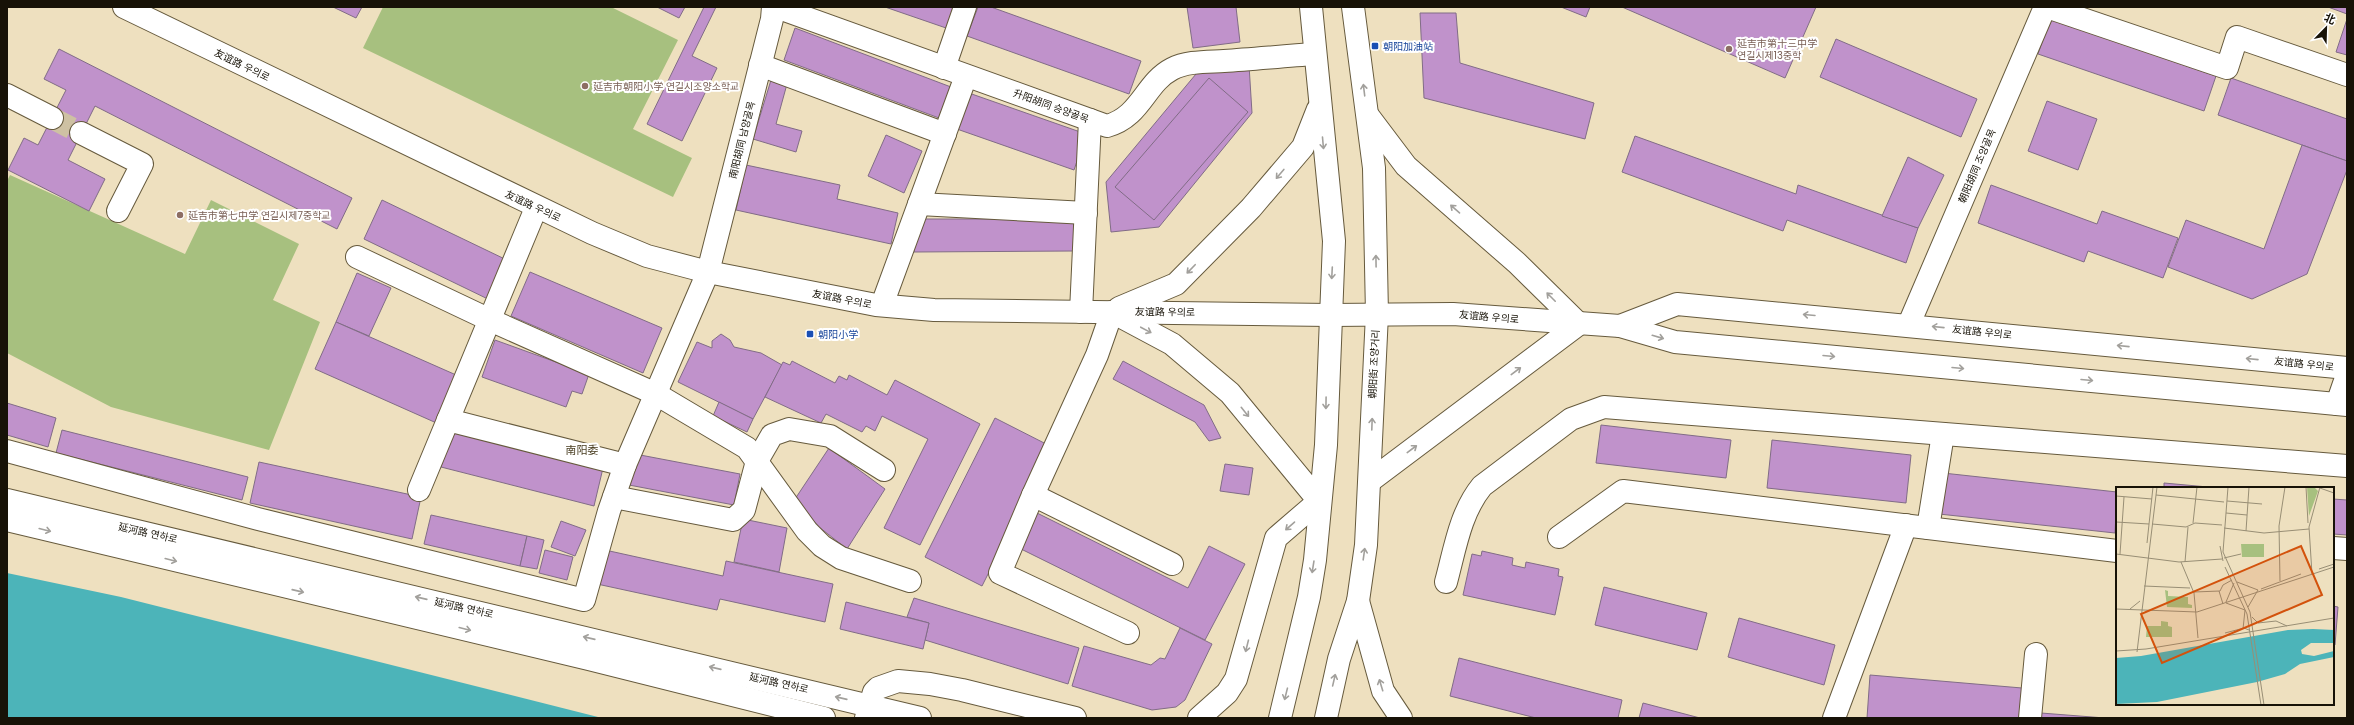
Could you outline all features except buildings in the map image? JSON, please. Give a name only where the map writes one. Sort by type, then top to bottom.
[{"type":"main road","name":"南阳胡同 남양골목","points":[[7,451],[258,519],[584,600],[614,497],[625,465],[708,272],[773,7]]},
{"type":"main road","name":"升阳胡同 승양골목","points":[[776,7],[1107,126],[1119,123],[1131,113],[1156,82],[1172,69],[1195,63],[1315,54]]},
{"type":"main road","points":[[944,68],[965,7]]},
{"type":"main road","points":[[1280,718],[1309,597],[1315,560],[1319,501],[1326,445],[1334,241],[1311,7]]},
{"type":"main road","name":"朝阳街 조양거리","points":[[1326,718],[1339,659],[1358,601],[1366,545],[1370,481],[1372,383],[1377,314],[1374,168],[1353,7]]},
{"type":"main road","points":[[2046,7],[2227,68],[2237,37],[2347,75]]},
{"type":"main road","name":"朝阳胡同 조양골목","points":[[1909,324],[2046,7]]},
{"type":"main road","name":"友谊路 우의로","points":[[132,9],[536,208],[647,256],[708,272],[882,305],[984,312],[1330,315],[1453,314],[1620,326],[1675,342],[2342,405]]},
{"type":"main road","points":[[760,65],[945,134]]},
{"type":"main road","points":[[882,305],[966,76]]},
{"type":"main road","points":[[7,94],[52,118]]},
{"type":"main road","points":[[1128,633],[1000,573],[1032,495],[1097,355],[1112,312],[1176,284],[1251,208],[1303,147],[1320,105]]},
{"type":"main road","points":[[1367,115],[1406,166],[1517,263],[1579,324],[1370,481]]},
{"type":"main road","points":[[1082,312],[1090,120]]},
{"type":"main road","points":[[81,133],[142,164],[118,211]]},
{"type":"main road","points":[[919,204],[1086,213]]},
{"type":"main road","points":[[419,490],[536,208]]},
{"type":"main road","points":[[357,257],[490,320],[656,394],[747,448],[807,531],[822,546],[841,558],[910,581]]},
{"type":"main road","name":"友谊路 우의로","points":[[1620,326],[1677,304],[1909,324],[2347,368]]},
{"type":"main road","points":[[1112,312],[1172,344],[1230,394],[1319,501]]},
{"type":"main road","points":[[2342,405],[2347,375]]},
{"type":"main road","points":[[1446,582],[1464,515],[1471,499],[1482,486],[1571,419],[1604,407],[2347,466]]},
{"type":"main road","points":[[448,420],[625,465]]},
{"type":"main road","points":[[614,497],[733,520],[744,510],[757,461],[772,435],[789,429],[830,436],[884,470]]},
{"type":"main road","points":[[1928,528],[1943,434]]},
{"type":"main road","points":[[1559,538],[1623,491],[2116,551]]},
{"type":"main road","points":[[1032,495],[1172,564]]},
{"type":"main road","name":"延河路 연하로","points":[[7,500],[868,711],[920,718]]},
{"type":"main road","points":[[1199,718],[1227,694],[1236,679],[1276,538],[1319,501]]},
{"type":"main road","name":"延河路 연하로","points":[[7,520],[824,718]]},
{"type":"main road","points":[[1834,718],[1906,525]]},
{"type":"main road","points":[[2334,548],[2347,549]]},
{"type":"main road","points":[[1358,601],[1382,691],[1401,718]]},
{"type":"main road","points":[[2030,718],[2036,654]]},
{"type":"main road","points":[[868,711],[874,692],[878,688],[898,681],[962,690],[1075,718]]},
{"type":"green space","name":"延吉市朝阳小学 연길시조양소학교","points":[[383,7],[611,7],[678,40],[633,129],[692,158],[673,197],[363,48]]},
{"type":"green space","points":[[10,175],[185,254],[211,200],[299,244],[273,300],[320,322],[269,450],[111,407],[7,353],[7,181]]},
{"type":"water","points":[[7,573],[121,597],[602,718],[7,718]]},
{"type":"tunnel","points":[[52,118],[81,133]]},
{"type":"place","name":"朝阳加油站","points":[[1375,46]]},
{"type":"place","name":"延吉市第十三中学 연길시제13중학","points":[[1729,49]]},
{"type":"place","name":"延吉市朝阳小学 연길시조양소학교","points":[[585,86]]},
{"type":"place","name":"延吉市第七中学 연길시제7중학교","points":[[180,215]]},
{"type":"place","name":"朝阳小学","points":[[810,334]]},
{"type":"district","name":"南阳委","points":[[582,450]]}]
